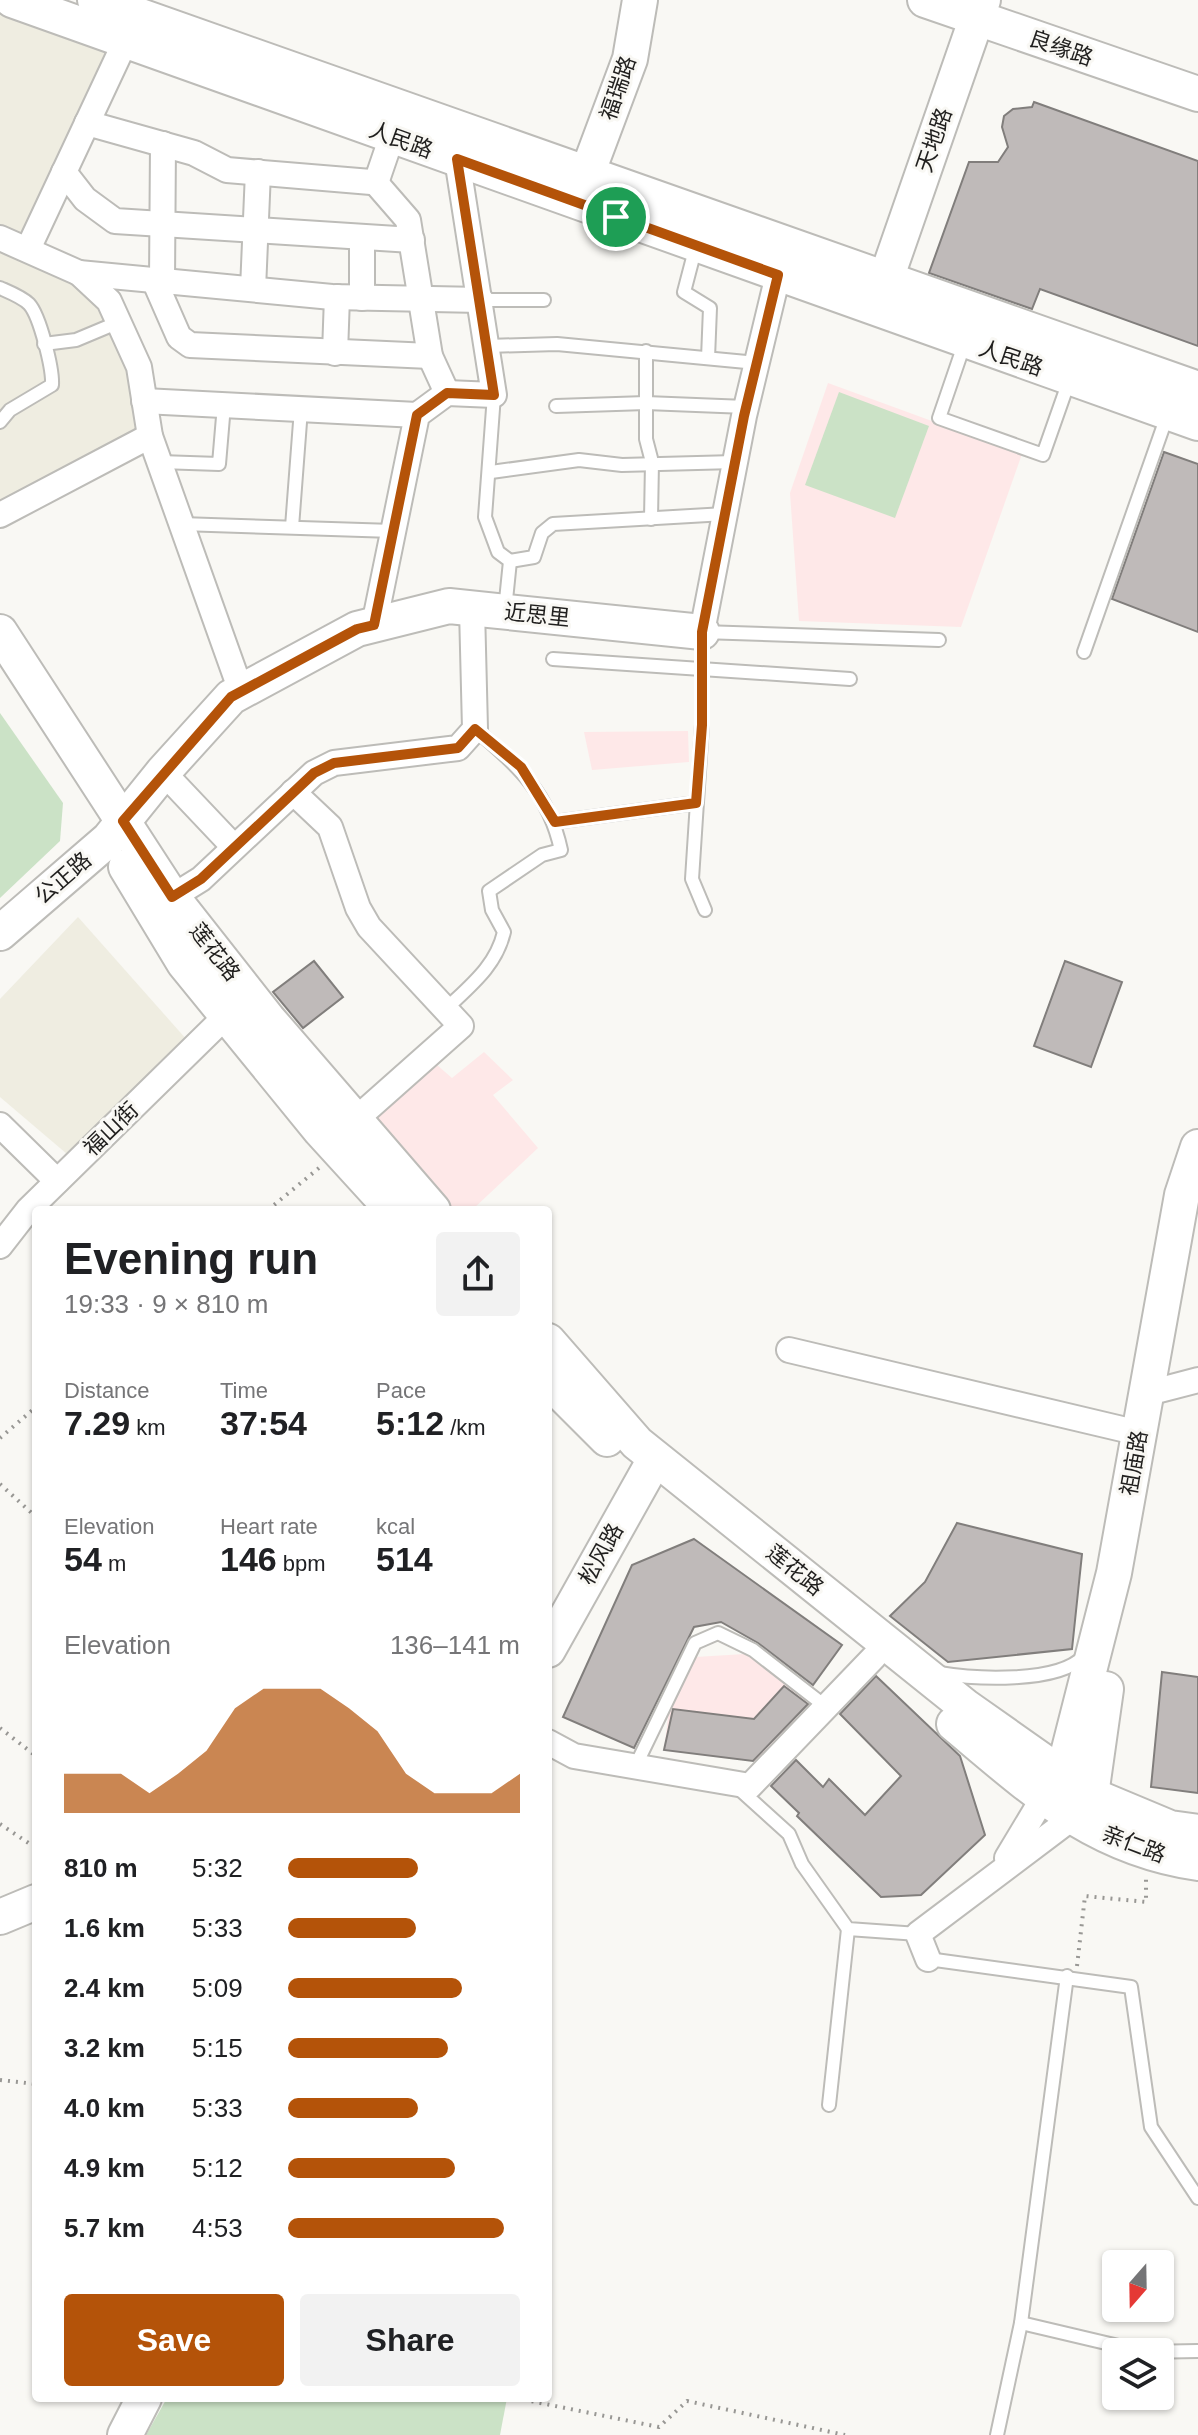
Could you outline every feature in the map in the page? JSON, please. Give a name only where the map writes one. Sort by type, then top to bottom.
[{"type":"main road","name":"人民路","points":[[12,0],[1183,418]]},
{"type":"main road","name":"人民路","points":[[95,0],[1198,389]]},
{"type":"main road","name":"福瑞路","points":[[587,174],[630,59],[640,0]]},
{"type":"main road","name":"良缘路","points":[[925,0],[979,10],[1198,94]]},
{"type":"main road","name":"天地路","points":[[886,279],[979,10]]},
{"type":"main road","name":"近思里","points":[[241,691],[357,629],[449,606],[702,632]]},
{"type":"main road","name":"莲花路","points":[[0,632],[116,830],[184,963],[389,1206]]},
{"type":"main road","name":"莲花路","points":[[0,672],[116,830],[268,1019],[430,1206]]},
{"type":"main road","name":"公正路","points":[[0,933],[116,830],[163,772],[231,697],[241,691]]},
{"type":"main road","name":"祖庙路","points":[[1052,1788],[1097,1642],[1114,1573],[1182,1195],[1198,1147]]},
{"type":"main road","name":"祖庙路","points":[[1081,1806],[1098,1733],[1198,1188]]},
{"type":"main road","name":"莲花路","points":[[552,1346],[641,1460],[920,1670],[1052,1788]]},
{"type":"main road","name":"莲花路","points":[[552,1383],[874,1657],[1052,1788]]},
{"type":"main road","name":"松风路","points":[[552,1603],[641,1460]]},
{"type":"main road","name":"松风路","points":[[552,1642],[641,1460]]},
{"type":"main road","points":[[1052,1788],[1081,1806]]},
{"type":"main road","name":"亲仁路","points":[[1081,1806],[1198,1832]]},
{"type":"main road","name":"亲仁路","points":[[1081,1806],[1146,1853],[1198,1863]]},
{"type":"main road","points":[[0,1917],[32,1904]]},
{"type":"street","points":[[28,249],[126,40]]},
{"type":"street","points":[[87,123],[194,153],[227,170],[375,182],[408,220],[430,356],[447,393]]},
{"type":"street","points":[[375,182],[392,136]]},
{"type":"street","points":[[163,144],[163,224],[158,280],[179,337],[190,345],[430,356]]},
{"type":"street","points":[[144,401],[417,415],[447,393],[494,395],[457,159]]},
{"type":"street","points":[[64,172],[85,199],[115,221],[412,240]]},
{"type":"street","points":[[253,289],[258,172]]},
{"type":"street","points":[[362,237],[362,298]]},
{"type":"street","points":[[0,238],[79,273],[109,301],[139,367],[150,436],[241,691]]},
{"type":"street","points":[[79,273],[337,297],[481,300]]},
{"type":"street","points":[[702,632],[746,407],[778,275]]},
{"type":"street","points":[[335,353],[337,297]]},
{"type":"street","points":[[374,625],[417,415]]},
{"type":"street","points":[[0,515],[150,436]]},
{"type":"street","points":[[172,897],[201,879],[314,773],[334,763],[458,748],[475,729],[488,610]]},
{"type":"street","points":[[163,772],[234,847]]},
{"type":"street","points":[[293,792],[330,827],[358,908],[369,927],[453,1017],[355,1120]]},
{"type":"street","name":"福山街","points":[[35,1206],[226,1016]]},
{"type":"street","points":[[0,1125],[57,1181]]},
{"type":"street","name":"福山街","points":[[0,1246],[32,1210]]},
{"type":"street","points":[[789,1350],[1139,1433]]},
{"type":"street","points":[[1160,1390],[1198,1380]]},
{"type":"street","points":[[552,1744],[574,1756],[750,1786],[874,1657]]},
{"type":"street","points":[[1003,1868],[1052,1788]]},
{"type":"street","points":[[928,1959],[918,1934],[1081,1806]]},
{"type":"lane","points":[[696,246],[684,292],[710,308],[708,358]]},
{"type":"lane","points":[[0,288],[27,302],[36,314],[53,374],[52,385],[10,410],[0,422]]},
{"type":"lane","points":[[481,300],[544,300]]},
{"type":"lane","points":[[44,344],[76,340],[119,322]]},
{"type":"lane","points":[[965,342],[939,418],[1043,455],[1070,379]]},
{"type":"lane","points":[[488,346],[557,344],[757,363]]},
{"type":"lane","points":[[646,351],[646,439],[652,462],[651,519]]},
{"type":"lane","points":[[494,395],[491,472],[485,517],[498,552],[510,561],[534,557],[542,533],[553,524],[725,514]]},
{"type":"lane","points":[[556,406],[646,403],[746,407]]},
{"type":"lane","points":[[160,462],[219,464],[224,405]]},
{"type":"lane","points":[[292,527],[301,409]]},
{"type":"lane","points":[[1084,652],[1183,418]]},
{"type":"lane","points":[[491,472],[579,460],[622,465],[735,462]]},
{"type":"lane","points":[[181,524],[393,531]]},
{"type":"lane","points":[[488,610],[510,561]]},
{"type":"lane","points":[[705,910],[692,879],[702,632],[939,640]]},
{"type":"lane","points":[[553,659],[850,679]]},
{"type":"lane","points":[[453,1017],[500,949],[504,932],[492,910],[489,891],[542,855],[561,850],[555,822],[521,767],[475,729]]},
{"type":"lane","points":[[555,822],[696,803]]},
{"type":"lane","points":[[635,1767],[695,1643],[718,1633],[753,1650],[825,1706]]},
{"type":"lane","points":[[920,1670],[983,1680],[1061,1669],[1079,1661],[1097,1642]]},
{"type":"lane","points":[[733,1784],[789,1834],[802,1864],[848,1929],[829,2105]]},
{"type":"lane","points":[[848,1929],[918,1934]]},
{"type":"lane","points":[[928,1959],[1071,1976],[1131,1987],[1151,2127],[1198,2198]]},
{"type":"lane","points":[[997,2435],[1021,2323],[1071,1976]]},
{"type":"lane","points":[[1021,2323],[1144,2352],[1198,2351]]},
{"type":"path","points":[[273,1206],[339,1150]]},
{"type":"path","points":[[0,1438],[32,1410]]},
{"type":"path","points":[[0,1484],[32,1513]]},
{"type":"path","points":[[0,1728],[32,1753]]},
{"type":"path","points":[[0,1824],[32,1845]]},
{"type":"path","points":[[1071,1976],[1085,1896],[1146,1902],[1146,1853]]},
{"type":"path","points":[[0,2080],[32,2084]]},
{"type":"path","points":[[536,2402],[659,2427],[687,2401],[845,2435]]},
{"type":"shaded area","points":[[0,13],[112,49],[22,234],[0,225]]},
{"type":"shaded area","points":[[0,245],[63,271],[107,313],[128,364],[142,429],[0,503]]},
{"type":"shaded area","points":[[828,383],[1022,454],[961,627],[799,621],[790,493]]},
{"type":"shaded area","points":[[688,731],[689,762],[592,770],[584,732]]},
{"type":"shaded area","points":[[78,917],[187,1040],[67,1154],[0,1097],[0,999]]},
{"type":"shaded area","points":[[484,1052],[513,1080],[493,1095],[538,1148],[476,1206],[445,1206],[368,1118],[429,1058],[452,1078]]},
{"type":"shaded area","points":[[745,1654],[789,1681],[816,1704],[763,1762],[664,1750],[669,1709],[695,1657]]},
{"type":"green space","points":[[839,392],[929,426],[895,518],[805,485]]},
{"type":"green space","points":[[0,713],[63,803],[60,841],[0,898]]},
{"type":"green space","points":[[165,2402],[506,2402],[500,2435],[146,2435]]},
{"type":"building","points":[[1034,102],[1198,161],[1198,346],[1040,289],[1032,309],[929,273],[969,162],[998,162],[1008,147],[1002,127],[1004,116],[1013,109],[1032,107]]},
{"type":"building","points":[[1164,452],[1198,464],[1198,632],[1112,599]]},
{"type":"building","points":[[314,961],[343,997],[303,1028],[273,992]]},
{"type":"building","points":[[1065,961],[1122,982],[1091,1067],[1034,1046]]},
{"type":"building","points":[[957,1523],[1082,1554],[1072,1649],[948,1662],[890,1616],[925,1582]]},
{"type":"building","points":[[694,1539],[842,1645],[813,1685],[758,1643],[721,1622],[694,1627],[634,1748],[563,1717],[632,1565]]},
{"type":"building","points":[[1162,1672],[1198,1677],[1198,1793],[1151,1787]]},
{"type":"building","points":[[876,1676],[960,1756],[985,1835],[921,1895],[881,1897],[797,1816],[799,1813],[771,1786],[796,1760],[823,1787],[829,1779],[865,1815],[901,1776],[840,1714]]},
{"type":"building","points":[[784,1686],[808,1704],[753,1761],[664,1750],[673,1709],[754,1719]]},
{"type":"route","points":[[457,159],[616,217],[778,275],[744,416],[702,632],[702,725],[696,803],[555,822],[521,767],[475,729],[458,748],[334,763],[314,773],[201,879],[172,897],[123,821],[231,697],[357,629],[374,625],[417,415],[447,393],[494,395],[457,159]]}]
